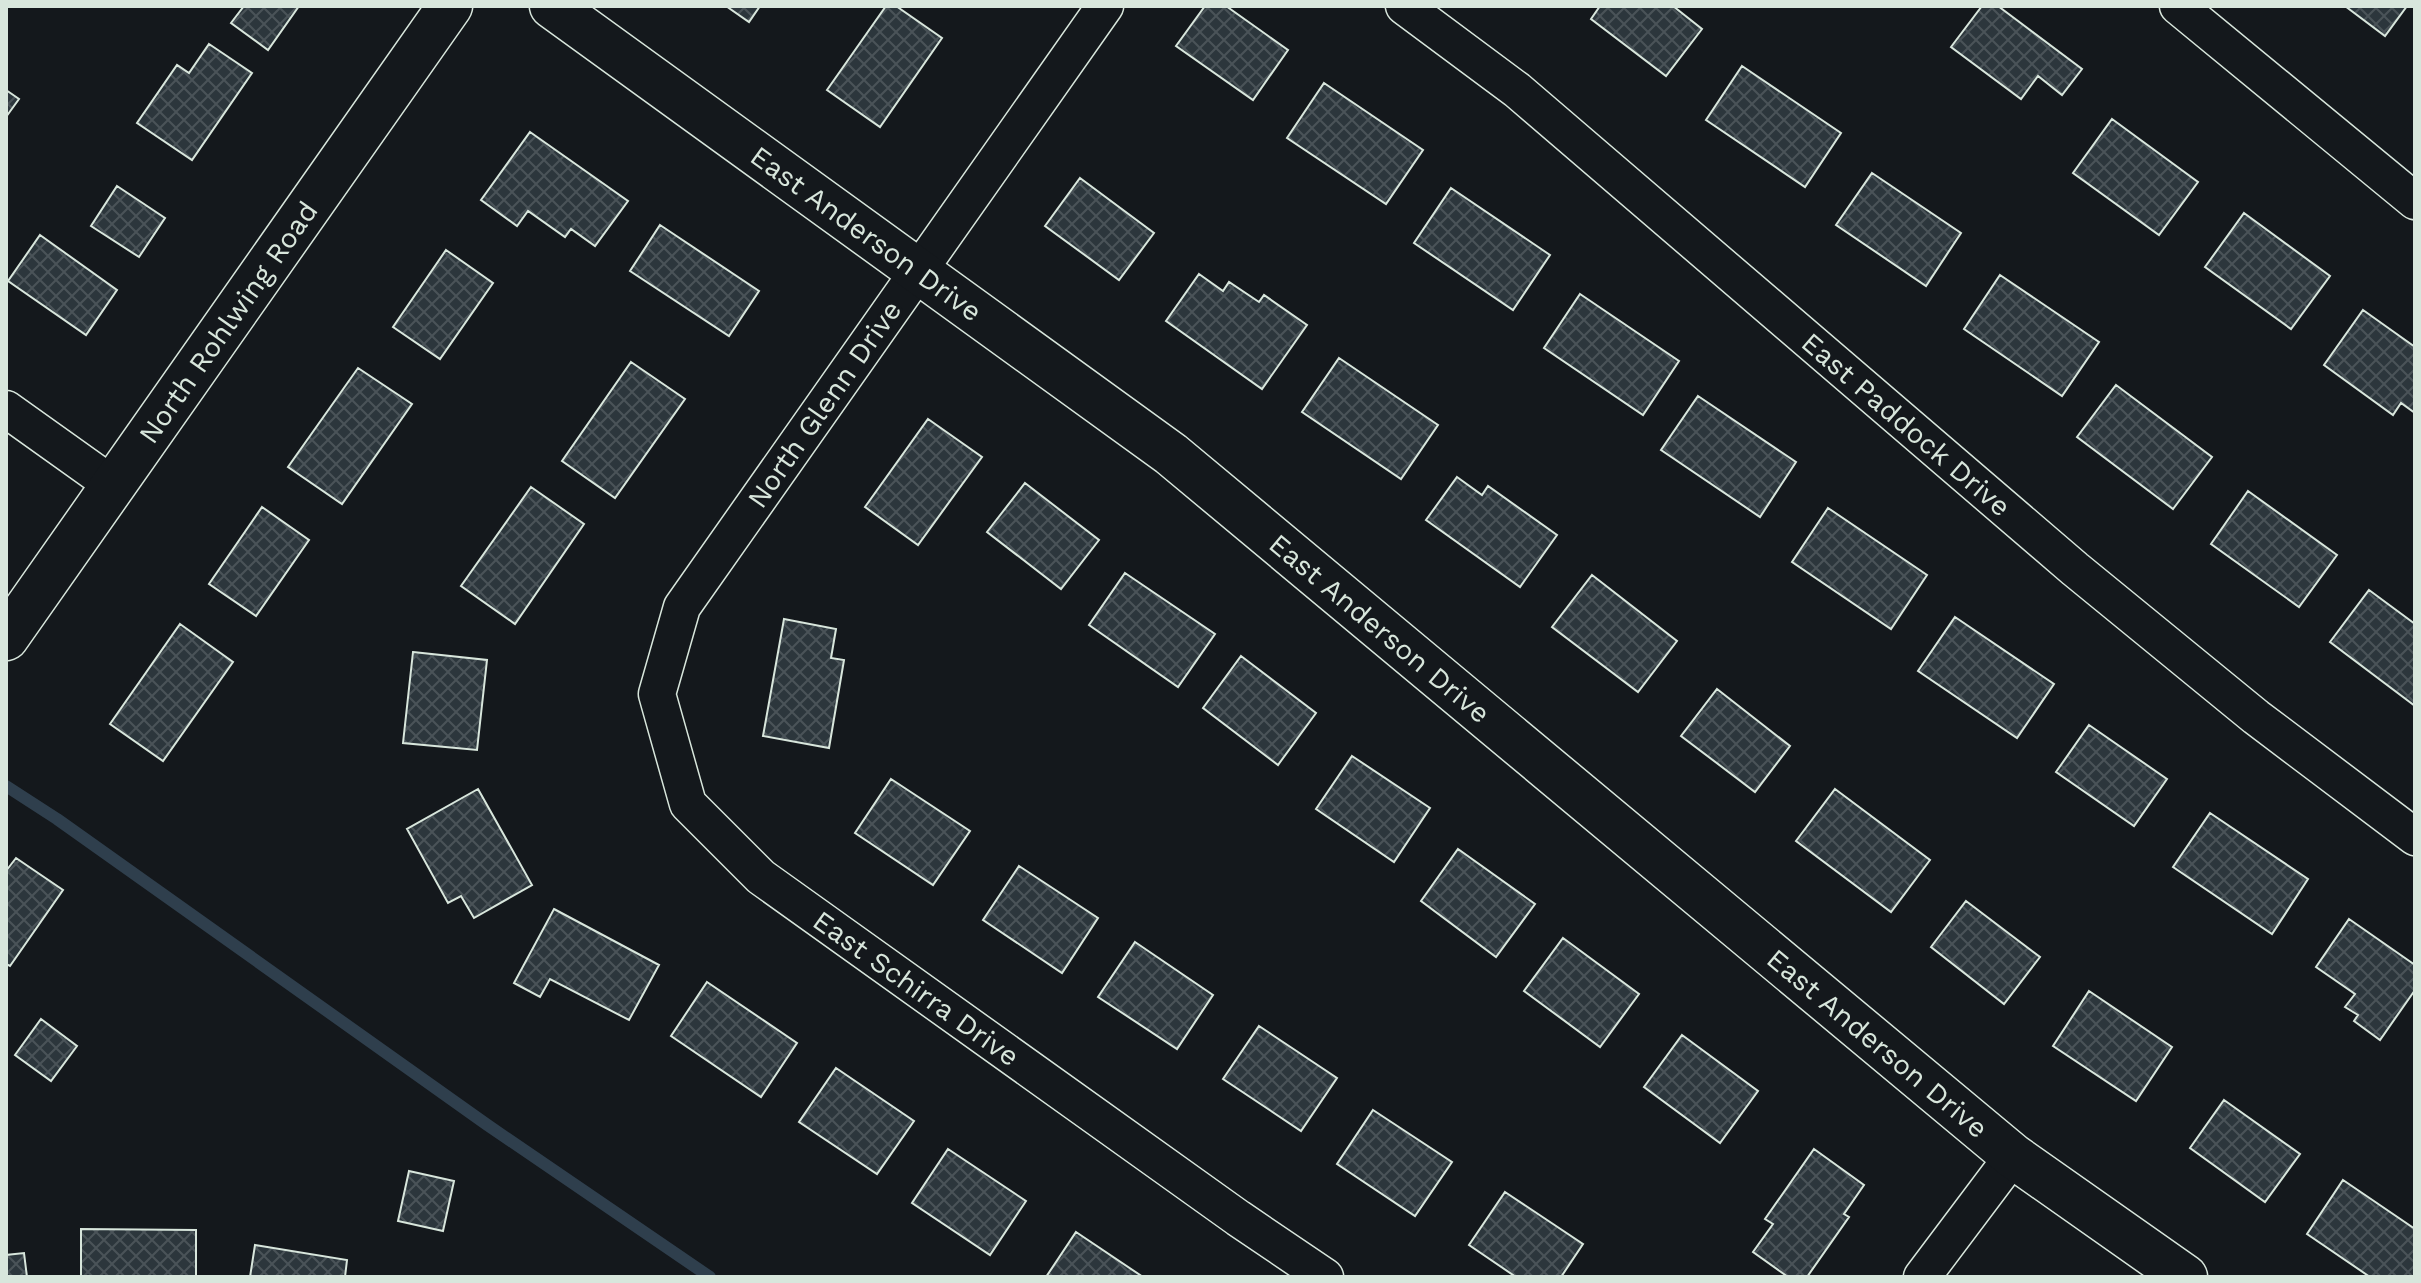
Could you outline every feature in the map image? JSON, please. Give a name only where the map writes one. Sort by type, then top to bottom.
[{"type":"street","name":"North Rohlwing Road","points":[[6,638],[450,6]]},
{"type":"street","name":"East Anderson Drive","points":[[552,6],[1171,454],[2013,1156],[2185,1277]]},
{"type":"street","name":"North Glenn Drive","points":[[682,607],[1105,6]]},
{"type":"street","name":"East Paddock Drive","points":[[1404,6],[1517,90],[2099,588],[2256,717],[2415,837]]},
{"type":"street","points":[[2178,6],[2415,201]]},
{"type":"street","points":[[6,409],[114,486]]},
{"type":"street","name":"East Schirra Drive","points":[[682,607],[657,694],[688,804],[761,877],[1325,1277]]},
{"type":"street","points":[[1922,1277],[2013,1156]]},
{"type":"building","points":[[244,6],[299,6],[268,50],[231,23]]},
{"type":"building","points":[[726,6],[760,6],[749,22]]},
{"type":"building","points":[[886,6],[896,6],[942,38],[880,127],[827,90]]},
{"type":"building","points":[[1205,6],[1226,6],[1288,50],[1253,100],[1176,46]]},
{"type":"building","points":[[1600,6],[1673,6],[1702,29],[1666,76],[1591,19]]},
{"type":"building","points":[[1982,6],[1998,6],[2082,69],[2062,95],[2038,76],[2021,99],[1951,47]]},
{"type":"building","points":[[2345,6],[2407,6],[2385,36]]},
{"type":"building","points":[[209,44],[252,73],[192,160],[137,123],[177,65],[189,73]]},
{"type":"building","points":[[1742,66],[1841,133],[1805,187],[1706,120]]},
{"type":"building","points":[[1324,83],[1423,150],[1386,204],[1287,138]]},
{"type":"building","points":[[6,90],[19,99],[6,117]]},
{"type":"building","points":[[2112,119],[2198,182],[2159,235],[2073,173]]},
{"type":"building","points":[[530,132],[628,201],[595,246],[571,229],[565,237],[528,211],[517,226],[481,200]]},
{"type":"building","points":[[1872,173],[1961,233],[1926,286],[1836,225]]},
{"type":"building","points":[[1080,178],[1154,233],[1119,280],[1045,226]]},
{"type":"building","points":[[117,186],[165,218],[139,257],[91,226]]},
{"type":"building","points":[[1451,188],[1550,255],[1513,310],[1414,243]]},
{"type":"building","points":[[2244,213],[2330,276],[2291,329],[2205,267]]},
{"type":"building","points":[[660,225],[759,291],[729,336],[630,271]]},
{"type":"building","points":[[40,235],[117,290],[86,335],[8,281]]},
{"type":"building","points":[[446,250],[493,283],[440,359],[393,327]]},
{"type":"building","points":[[1199,274],[1223,291],[1229,282],[1259,302],[1264,295],[1307,325],[1262,389],[1166,321]]},
{"type":"building","points":[[2000,275],[2099,342],[2062,396],[1964,329]]},
{"type":"building","points":[[1580,294],[1679,361],[1643,415],[1544,348]]},
{"type":"building","points":[[2363,310],[2415,347],[2415,413],[2401,403],[2393,415],[2324,365]]},
{"type":"building","points":[[1339,358],[1438,425],[1401,479],[1302,412]]},
{"type":"building","points":[[631,362],[685,399],[615,498],[562,461]]},
{"type":"building","points":[[358,368],[412,404],[342,504],[288,467]]},
{"type":"building","points":[[2116,385],[2212,457],[2173,509],[2077,437]]},
{"type":"building","points":[[1698,396],[1796,462],[1760,517],[1661,450]]},
{"type":"building","points":[[928,419],[982,457],[918,545],[865,507]]},
{"type":"building","points":[[1457,477],[1482,495],[1488,486],[1557,535],[1520,587],[1426,520]]},
{"type":"building","points":[[1025,483],[1099,540],[1061,589],[987,532]]},
{"type":"building","points":[[531,487],[584,524],[515,624],[461,586]]},
{"type":"building","points":[[2248,491],[2337,555],[2299,607],[2211,544]]},
{"type":"building","points":[[262,507],[309,540],[256,616],[209,584]]},
{"type":"building","points":[[1828,508],[1927,575],[1891,629],[1792,562]]},
{"type":"building","points":[[1125,573],[1215,634],[1178,687],[1089,625]]},
{"type":"building","points":[[1592,575],[1677,641],[1638,692],[1552,627]]},
{"type":"building","points":[[2369,590],[2415,624],[2415,706],[2330,642]]},
{"type":"building","points":[[1955,617],[2054,684],[2017,738],[1918,671]]},
{"type":"building","points":[[784,619],[836,629],[831,658],[844,660],[829,748],[763,736]]},
{"type":"building","points":[[180,624],[233,662],[163,761],[110,724]]},
{"type":"building","points":[[413,652],[487,660],[477,750],[403,743]]},
{"type":"building","points":[[1241,656],[1316,713],[1278,765],[1203,708]]},
{"type":"building","points":[[1717,689],[1790,746],[1755,792],[1681,736]]},
{"type":"building","points":[[2089,725],[2167,779],[2134,826],[2056,772]]},
{"type":"building","points":[[1352,756],[1430,808],[1394,862],[1316,809]]},
{"type":"building","points":[[891,779],[970,831],[933,885],[855,833]]},
{"type":"building","points":[[478,789],[532,885],[474,918],[461,896],[448,903],[407,829]]},
{"type":"building","points":[[1835,789],[1930,860],[1891,912],[1796,841]]},
{"type":"building","points":[[2210,813],[2308,879],[2272,934],[2173,867]]},
{"type":"building","points":[[1458,849],[1535,904],[1496,957],[1421,901]]},
{"type":"building","points":[[16,858],[63,890],[10,966],[6,964],[6,871]]},
{"type":"building","points":[[1019,866],[1098,918],[1062,973],[983,920]]},
{"type":"building","points":[[1966,901],[2040,957],[2004,1004],[1931,947]]},
{"type":"building","points":[[554,909],[659,965],[629,1020],[550,979],[540,997],[514,983]]},
{"type":"building","points":[[2349,919],[2415,965],[2415,990],[2380,1040],[2354,1021],[2358,1015],[2345,1007],[2355,994],[2316,967]]},
{"type":"building","points":[[1563,938],[1639,994],[1600,1047],[1524,991]]},
{"type":"building","points":[[1135,942],[1213,995],[1177,1049],[1098,997]]},
{"type":"building","points":[[707,982],[797,1043],[761,1097],[671,1036]]},
{"type":"building","points":[[2089,991],[2172,1047],[2136,1101],[2053,1046]]},
{"type":"building","points":[[41,1019],[77,1046],[51,1081],[15,1055]]},
{"type":"building","points":[[1259,1026],[1337,1078],[1301,1131],[1223,1079]]},
{"type":"building","points":[[1682,1035],[1758,1091],[1720,1143],[1644,1087]]},
{"type":"building","points":[[836,1068],[914,1121],[877,1174],[799,1122]]},
{"type":"building","points":[[2224,1100],[2300,1154],[2265,1202],[2190,1148]]},
{"type":"building","points":[[1373,1110],[1452,1162],[1415,1216],[1337,1164]]},
{"type":"building","points":[[948,1149],[1026,1201],[990,1255],[912,1203]]},
{"type":"building","points":[[1814,1149],[1864,1185],[1844,1214],[1849,1217],[1807,1277],[1788,1277],[1753,1252],[1773,1224],[1765,1219]]},
{"type":"building","points":[[409,1171],[454,1181],[443,1231],[398,1221]]},
{"type":"building","points":[[2343,1180],[2415,1229],[2415,1277],[2370,1277],[2307,1234]]},
{"type":"building","points":[[1505,1192],[1583,1244],[1561,1277],[1516,1277],[1469,1245]]},
{"type":"building","points":[[81,1229],[196,1230],[196,1277],[81,1277]]},
{"type":"building","points":[[1076,1232],[1143,1277],[1046,1277]]},
{"type":"building","points":[[255,1245],[347,1260],[345,1277],[250,1277]]},
{"type":"building","points":[[24,1253],[27,1277],[6,1277],[6,1255]]},
{"type":"waterway","points":[[6,786],[486,1124],[710,1277]]}]
